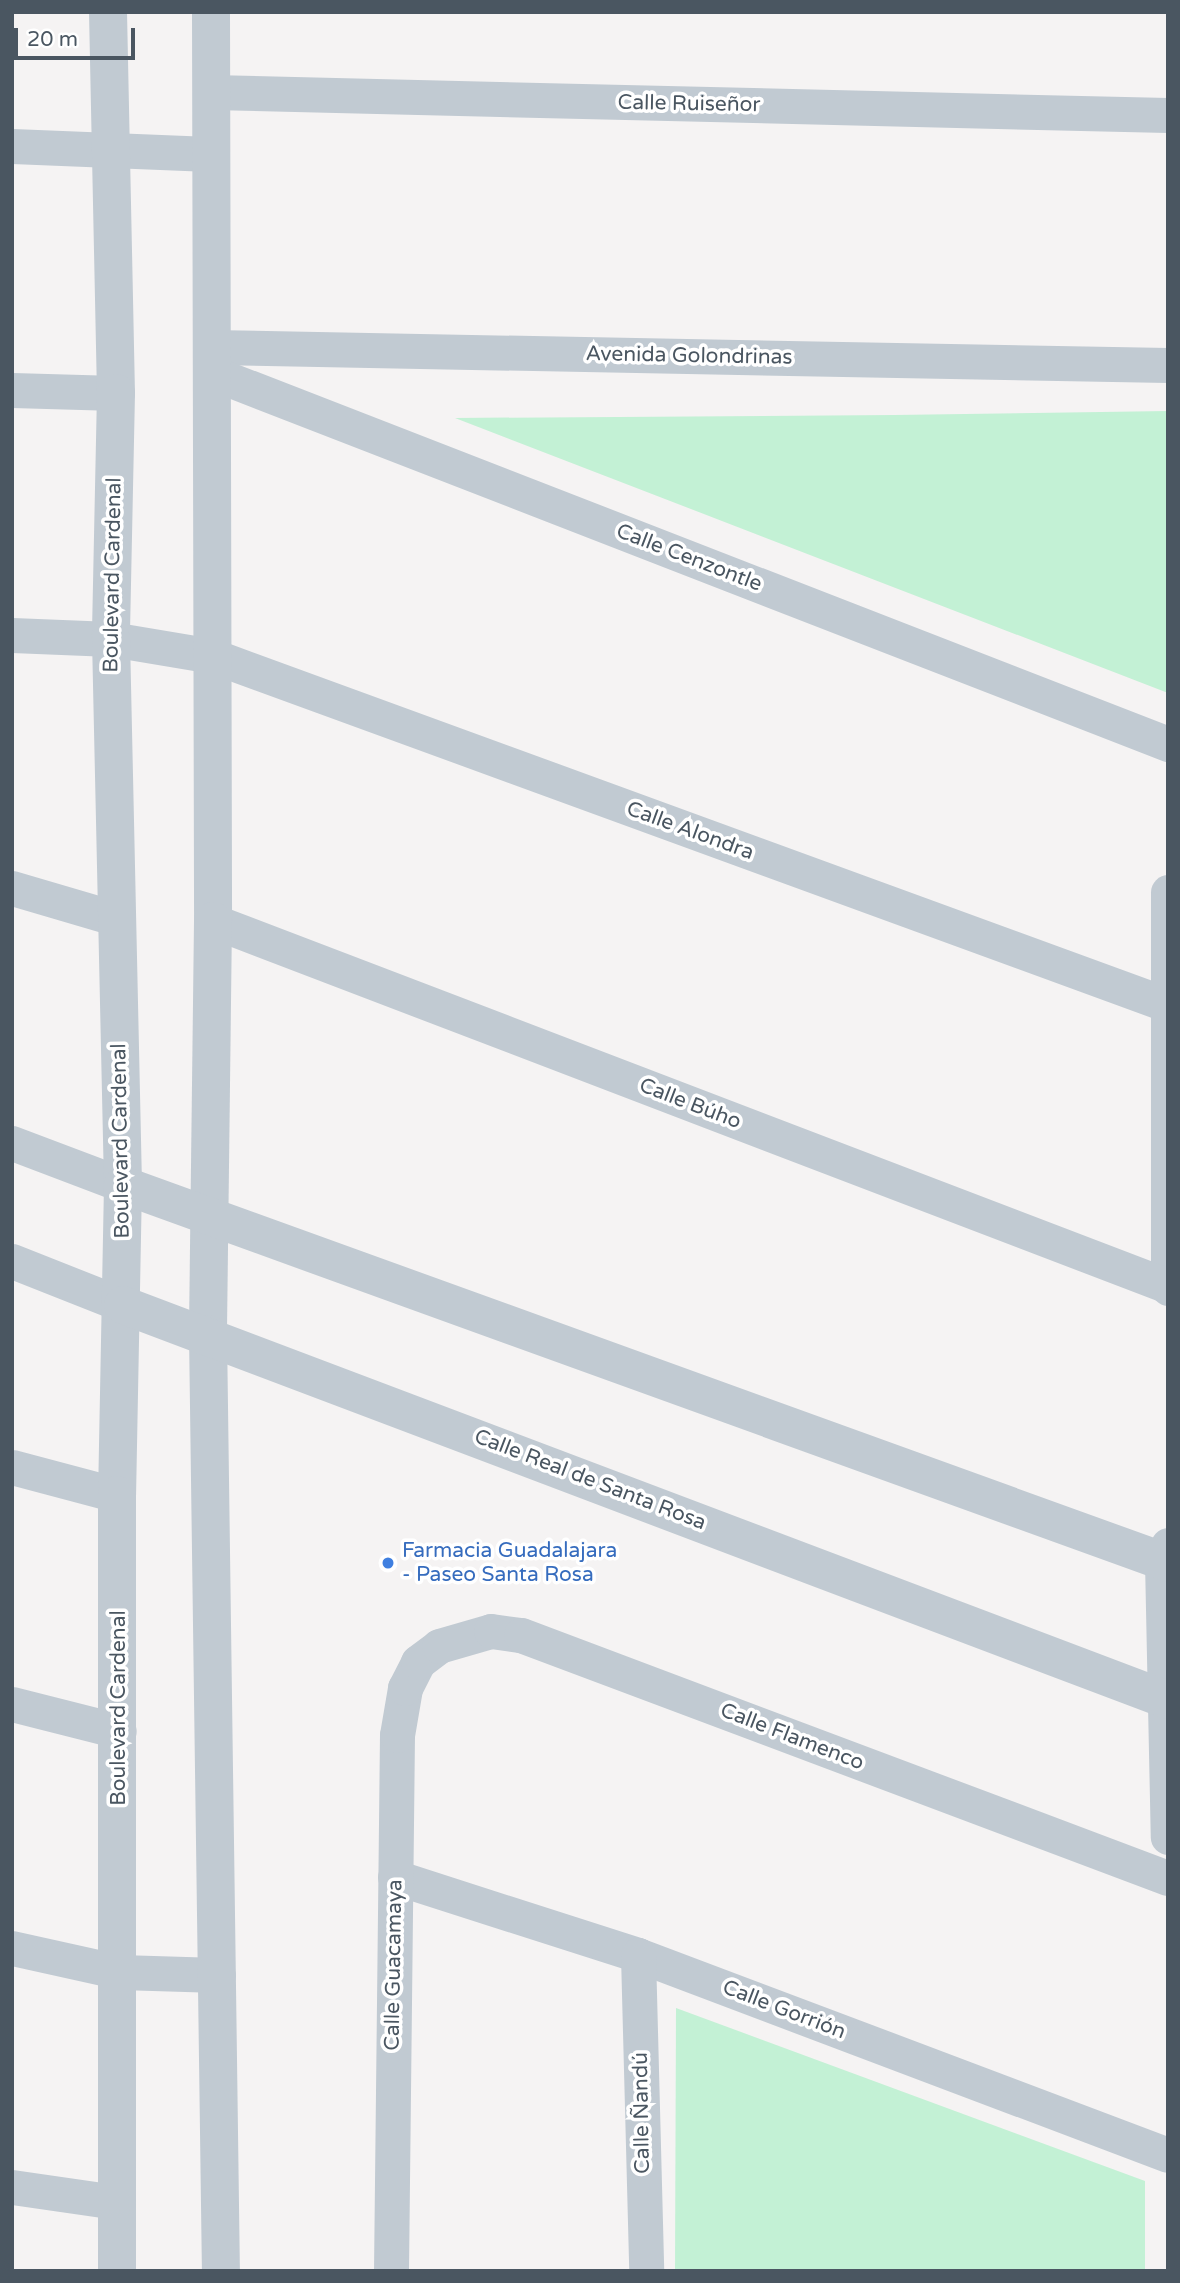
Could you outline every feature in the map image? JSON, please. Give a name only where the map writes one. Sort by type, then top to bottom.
[{"type":"street","name":"Boulevard Cardenal","points":[[108,12],[108,152],[116,393],[111,639],[123,1185],[123,1305],[117,1496],[120,1972],[117,2271]]},
{"type":"street","points":[[211,12],[213,921],[208,1334],[221,2271]]},
{"type":"street","name":"Calle Ruiseñor","points":[[211,92],[1168,115]]},
{"type":"street","points":[[12,146],[108,152],[210,154]]},
{"type":"street","name":"Avenida Golondrinas","points":[[210,359],[1168,366]]},
{"type":"street","name":"Calle Cenzontle","points":[[210,359],[1168,744]]},
{"type":"street","points":[[12,390],[116,393]]},
{"type":"street","name":"Calle Alondra","points":[[12,635],[111,639],[213,656],[1167,1004]]},
{"type":"street","points":[[12,888],[117,919]]},
{"type":"street","points":[[1168,892],[1168,1286]]},
{"type":"street","name":"Calle Búho","points":[[213,921],[1168,1286]]},
{"type":"street","points":[[12,1143],[1166,1557],[1168,1837]]},
{"type":"street","name":"Calle Real de Santa Rosa","points":[[12,1261],[1167,1700]]},
{"type":"street","points":[[12,1467],[117,1496]]},
{"type":"street","name":"Calle Flamenco","points":[[418,1662],[460,1637],[491,1631],[521,1635],[1168,1878]]},
{"type":"street","name":"Calle Guacamaya","points":[[391,2271],[397,1735],[405,1688],[418,1662]]},
{"type":"street","points":[[12,1704],[119,1731]]},
{"type":"street","name":"Calle Gorrión","points":[[395,1877],[638,1955],[1168,2155]]},
{"type":"street","points":[[12,1948],[120,1972],[218,1975]]},
{"type":"street","name":"Calle Ñandú","points":[[638,1955],[646,2271]]},
{"type":"street","points":[[12,2187],[116,2202]]},
{"type":"green space","points":[[1168,411],[1168,693],[455,418],[894,415]]},
{"type":"green space","points":[[676,2008],[1145,2181],[1145,2271],[675,2271]]},
{"type":"place","name":"Farmacia Guadalajara - Paseo Santa Rosa","points":[[388,1563]]}]
